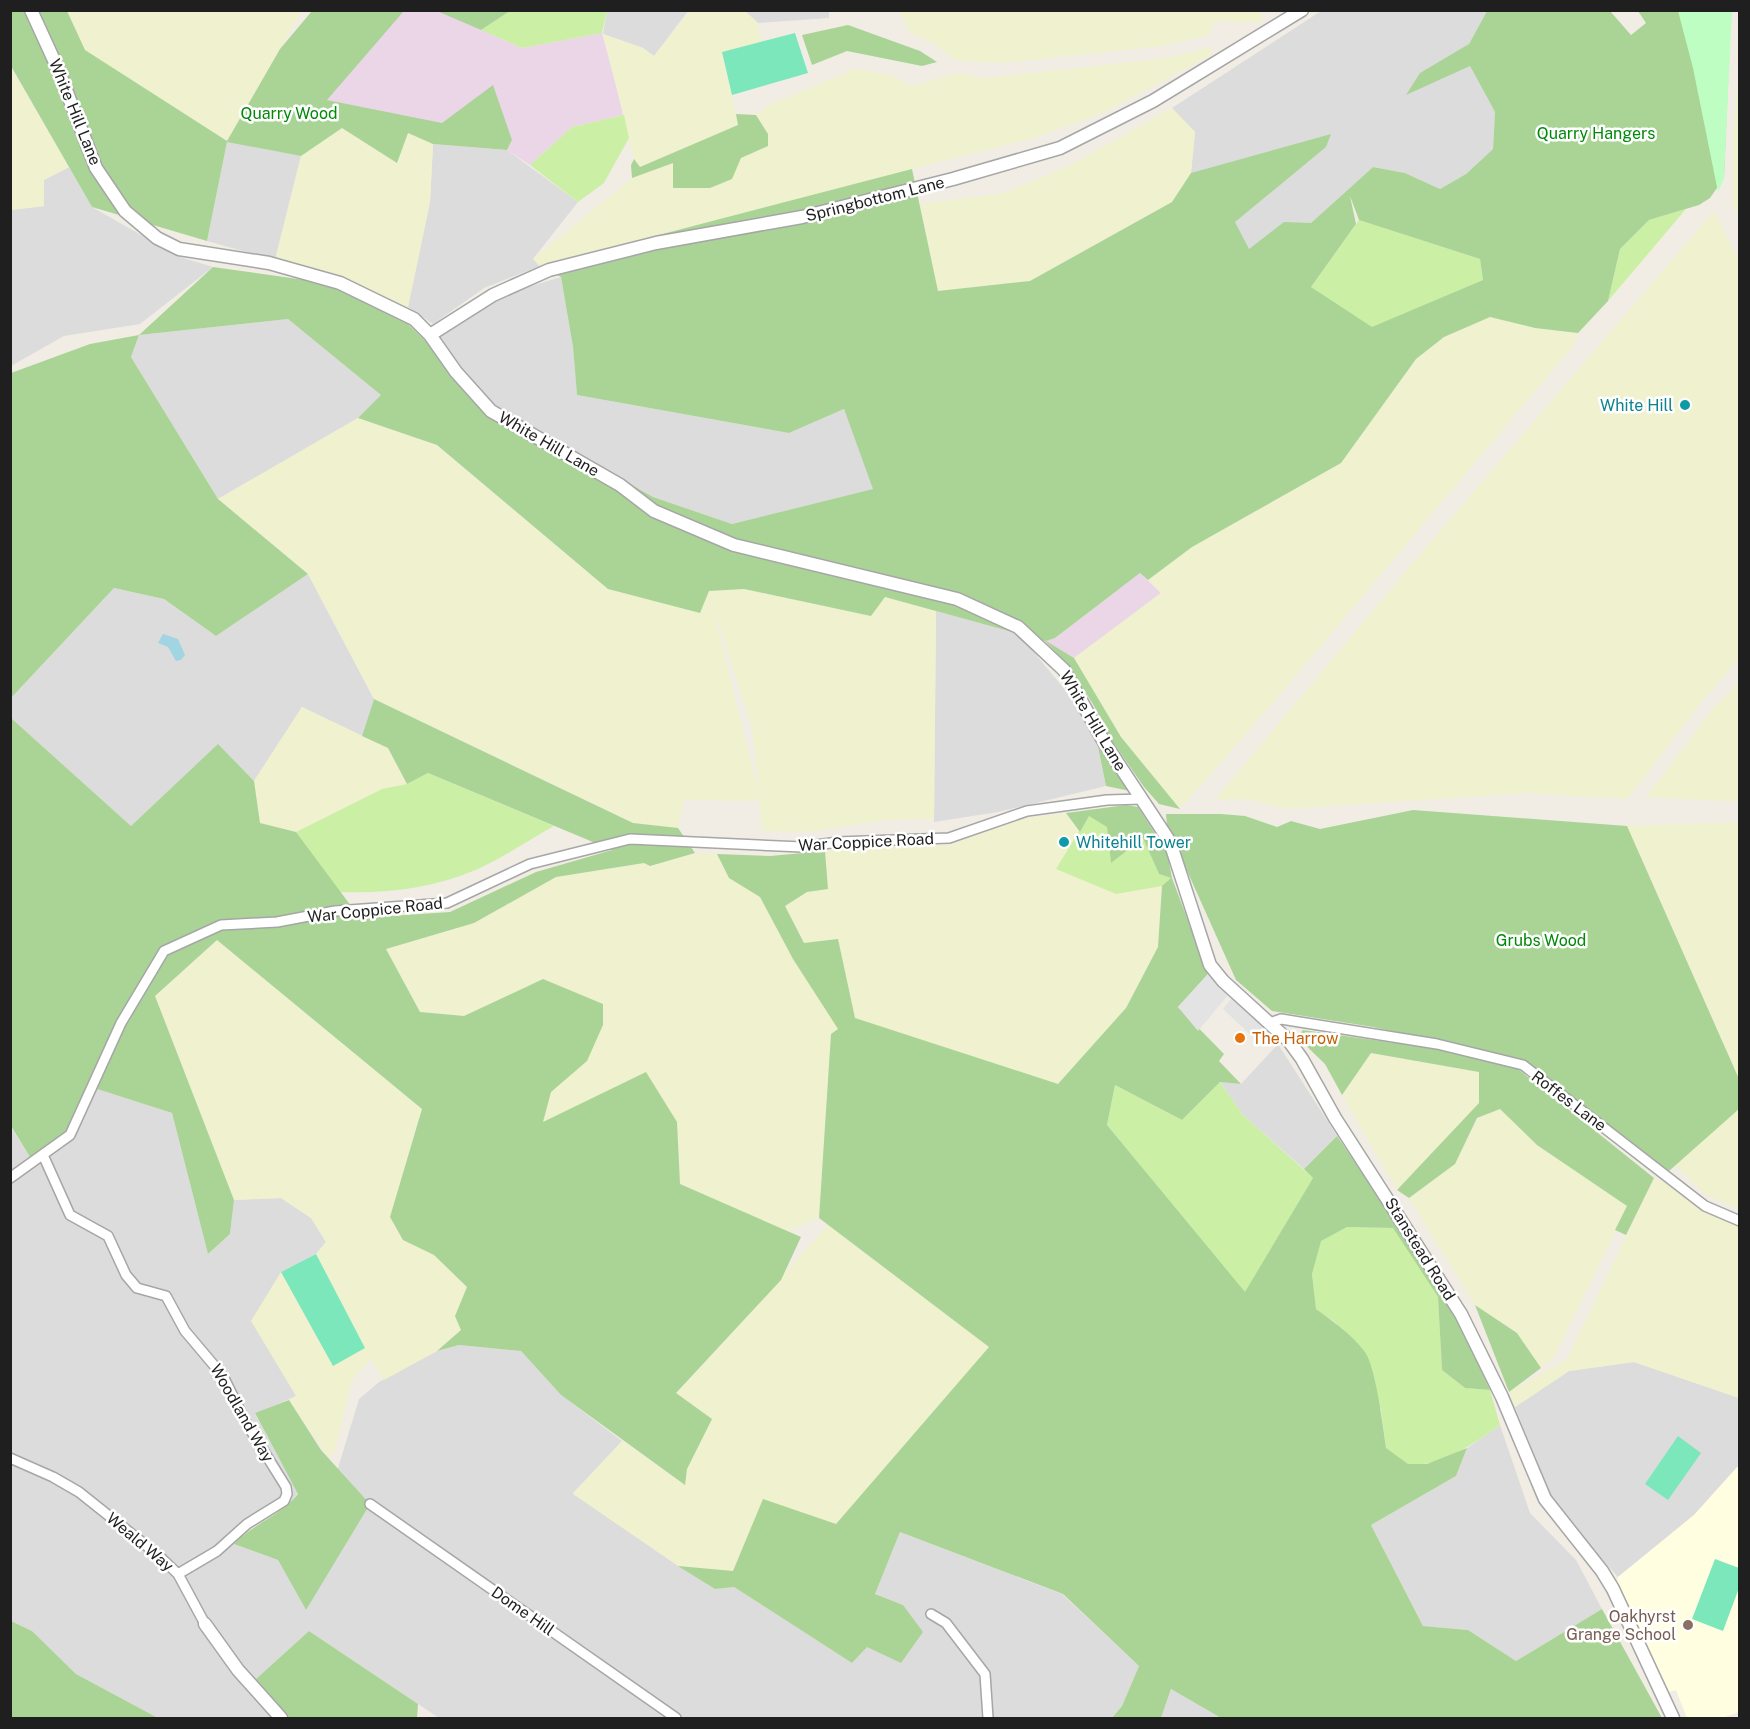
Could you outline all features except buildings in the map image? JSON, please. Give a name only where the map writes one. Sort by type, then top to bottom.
[{"type":"street","name":"White Hill Lane","points":[[31,10],[58,69],[96,168],[125,210],[157,238],[179,249],[269,262],[340,283],[414,319],[430,336],[456,372],[491,411],[620,485],[654,511],[734,545],[957,599],[1018,627],[1064,669],[1104,742],[1142,799]]},
{"type":"street","name":"Springbottom Lane","points":[[430,336],[493,295],[549,270],[656,243],[802,217],[953,179],[1060,148],[1153,101],[1302,10]]},
{"type":"street","name":"Stanstead Road","points":[[1142,799],[1170,842],[1210,964],[1223,981],[1289,1041],[1302,1059],[1335,1118],[1461,1314],[1502,1397],[1545,1499],[1608,1581],[1673,1719]]},
{"type":"street","name":"War Coppice Road","points":[[10,1178],[70,1135],[121,1023],[164,951],[221,925],[277,922],[334,911],[447,903],[530,864],[630,839],[802,847],[838,842],[940,839],[949,838],[1027,811],[1107,800],[1142,799]]},
{"type":"street","name":"Roffes Lane","points":[[1270,1023],[1281,1019],[1437,1044],[1523,1065],[1705,1206],[1740,1221]]},
{"type":"street","name":"Woodland Way","points":[[43,1155],[70,1215],[108,1236],[126,1275],[137,1288],[166,1296],[185,1331],[223,1376],[245,1421],[286,1487],[287,1494],[284,1501],[247,1524],[217,1551],[178,1574]]},
{"type":"street","name":"Weald Way","points":[[10,1458],[53,1477],[79,1492],[178,1574],[220,1648],[281,1719]]},
{"type":"street","name":"Dome Hill","points":[[370,1504],[676,1719]]},
{"type":"street","points":[[931,1614],[946,1623],[985,1674],[988,1719]]},
{"type":"shaded area","points":[[437,10],[522,48],[602,33],[624,115],[572,127],[530,165],[507,150],[512,140],[326,100],[404,11]]},
{"type":"shaded area","points":[[1261,10],[1263,23],[1222,21],[1211,25],[1211,34],[1163,46],[1001,63],[955,60],[935,44],[909,32],[899,11]]},
{"type":"shaded area","points":[[67,11],[302,11],[227,141],[84,50]]},
{"type":"shaded area","points":[[607,11],[688,11],[654,56],[643,48],[603,34]]},
{"type":"shaded area","points":[[690,11],[745,11],[758,23],[762,42],[722,52],[738,125],[640,167],[634,159],[603,34],[643,48],[654,56]]},
{"type":"shaded area","points":[[745,11],[833,11],[829,12],[829,18],[758,23]]},
{"type":"shaded area","points":[[1321,11],[1487,11],[1469,44],[1470,66],[1495,112],[1493,149],[1466,174],[1440,189],[1405,173],[1373,167],[1311,223],[1248,250],[1235,222],[1191,173],[1195,132],[1172,108]]},
{"type":"shaded area","points":[[1210,47],[1211,55],[1103,113],[1036,137],[540,266],[533,259],[632,178],[674,163],[673,188],[741,158],[768,134],[756,115],[769,105],[855,69],[894,76],[911,87],[955,73],[985,78],[1168,58]]},
{"type":"shaded area","points":[[1739,65],[1739,218],[1732,204],[1733,138]]},
{"type":"shaded area","points":[[10,66],[69,167],[44,180],[44,206],[11,210]]},
{"type":"shaded area","points":[[1172,108],[1195,132],[1191,173],[1172,202],[1030,281],[938,291],[920,204],[1004,193],[1071,165]]},
{"type":"shaded area","points":[[342,128],[397,163],[408,133],[433,144],[430,202],[408,307],[275,260],[301,156]]},
{"type":"shaded area","points":[[227,141],[301,156],[275,260],[207,241]]},
{"type":"shaded area","points":[[433,144],[507,150],[578,202],[533,259],[540,266],[484,288],[433,324],[408,307],[430,202]]},
{"type":"shaded area","points":[[69,167],[92,207],[180,257],[213,267],[140,324],[64,336],[11,366],[10,210],[44,206],[44,180]]},
{"type":"shaded area","points":[[1714,211],[1739,260],[1739,659],[1699,705],[1628,799],[1528,793],[1286,809],[1248,799],[1219,800],[1217,797],[1411,565]]},
{"type":"shaded area","points":[[561,277],[573,347],[577,395],[789,433],[844,409],[874,489],[732,524],[653,497],[509,415],[482,396],[435,336],[496,297]]},
{"type":"shaded area","points":[[1490,317],[1535,328],[1578,333],[1574,345],[1272,704],[1180,809],[1121,737],[1074,658],[1161,593],[1148,580],[1192,547],[1341,463],[1416,359],[1444,337]]},
{"type":"shaded area","points":[[288,319],[382,395],[358,418],[218,499],[131,357],[139,335]]},
{"type":"shaded area","points":[[358,418],[436,445],[608,589],[701,612],[709,591],[744,589],[871,615],[884,597],[936,611],[934,819],[885,820],[808,832],[762,831],[760,801],[684,800],[678,828],[634,823],[374,699],[308,574],[218,499]],"holes":[[[712,604],[752,728],[759,794]]]},
{"type":"shaded area","points":[[1140,573],[1161,593],[1074,658],[1045,641],[1055,638]]},
{"type":"shaded area","points":[[308,574],[374,699],[362,736],[302,707],[254,781],[218,745],[131,826],[11,718],[11,698],[114,588],[164,599],[216,636]]},
{"type":"shaded area","points":[[936,611],[1018,633],[1071,697],[1098,747],[1106,786],[998,812],[934,822]]},
{"type":"shaded area","points":[[1739,682],[1739,802],[1646,797],[1712,710]]},
{"type":"shaded area","points":[[302,707],[388,748],[407,784],[382,789],[296,832],[259,824],[254,781]]},
{"type":"shaded area","points":[[1066,813],[1080,832],[1116,894],[1162,886],[1158,947],[1126,1008],[1058,1085],[855,1018],[838,939],[804,943],[785,906],[807,892],[828,889],[825,851],[858,847],[950,845],[1023,818]]},
{"type":"shaded area","points":[[1739,822],[1739,1079],[1627,826]]},
{"type":"shaded area","points":[[695,853],[717,854],[729,878],[760,897],[793,959],[838,1029],[831,1034],[819,1218],[786,1231],[680,1184],[677,1122],[543,1124],[551,1092],[587,1061],[543,979],[464,1016],[420,1012],[386,949],[474,923],[556,877],[644,863],[650,866]]},
{"type":"shaded area","points":[[217,940],[422,1109],[390,1217],[403,1240],[434,1255],[467,1287],[455,1316],[461,1330],[437,1351],[384,1380],[371,1359],[352,1380],[334,1454],[328,1457],[289,1400],[296,1396],[251,1321],[281,1272],[332,1365],[365,1348],[316,1254],[326,1242],[311,1218],[281,1198],[234,1200],[155,996]]},
{"type":"shaded area","points":[[1208,974],[1228,995],[1198,1031],[1178,1007]]},
{"type":"shaded area","points":[[1232,998],[1263,1027],[1254,1038],[1223,1009]]},
{"type":"shaded area","points":[[1278,1044],[1337,1136],[1304,1169],[1243,1115],[1220,1082],[1241,1084]]},
{"type":"shaded area","points":[[1371,1053],[1479,1072],[1479,1103],[1397,1190],[1342,1095]]},
{"type":"shaded area","points":[[94,1088],[172,1113],[208,1254],[230,1234],[234,1200],[281,1198],[311,1218],[326,1242],[316,1254],[281,1272],[296,1396],[255,1414],[298,1493],[289,1505],[248,1529],[234,1544],[278,1560],[306,1610],[338,1468],[359,1399],[379,1382],[437,1351],[459,1345],[521,1351],[561,1395],[622,1441],[573,1493],[715,1589],[734,1587],[852,1663],[903,1605],[875,1594],[900,1532],[1062,1594],[1139,1666],[1122,1706],[1112,1718],[439,1718],[309,1631],[256,1679],[280,1718],[158,1718],[76,1674],[32,1631],[11,1621],[10,1126],[33,1162]]},
{"type":"shaded area","points":[[1500,1109],[1537,1145],[1628,1206],[1553,1359],[1541,1368],[1517,1333],[1475,1305],[1409,1198],[1455,1164],[1478,1118]]},
{"type":"shaded area","points":[[1739,1109],[1739,1209],[1706,1195],[1675,1165]]},
{"type":"shaded area","points":[[1654,1178],[1739,1222],[1739,1398],[1634,1362],[1569,1371],[1515,1407],[1509,1392],[1567,1359]]},
{"type":"shaded area","points":[[828,1225],[989,1347],[836,1525],[763,1499],[733,1571],[678,1566],[573,1494],[622,1441],[685,1484],[687,1469],[712,1419],[676,1394]]},
{"type":"shaded area","points":[[1634,1362],[1739,1398],[1739,1465],[1694,1515],[1618,1577],[1555,1507],[1515,1407],[1569,1371]]},
{"type":"shaded area","points":[[1500,1425],[1530,1513],[1576,1560],[1602,1609],[1516,1661],[1468,1630],[1423,1626],[1371,1525],[1456,1476],[1467,1448]]},
{"type":"shaded area","name":"Oakhyrst Grange School","points":[[1739,1465],[1739,1712],[1722,1718],[1687,1718],[1676,1690],[1669,1692],[1656,1667],[1617,1583],[1618,1577],[1694,1515]]},
{"type":"shaded area","points":[[1171,1689],[1221,1718],[1161,1718]]},
{"type":"green space","name":"Quarry Hangers","points":[[1729,10],[1731,13],[1724,178],[1710,198],[1699,205],[1649,220],[1620,249],[1608,301],[1578,333],[1535,328],[1490,317],[1444,337],[1416,359],[1341,463],[1192,547],[1148,580],[1140,573],[1055,638],[1046,641],[1074,658],[1121,737],[1180,809],[1159,804],[1144,787],[1110,738],[1094,706],[1069,666],[1045,641],[885,597],[871,616],[744,589],[709,591],[700,613],[608,589],[437,445],[358,418],[381,395],[288,319],[139,335],[213,267],[326,283],[407,323],[482,396],[509,415],[653,497],[732,524],[873,489],[844,409],[789,433],[577,395],[573,347],[561,277],[540,266],[912,169],[938,291],[1030,281],[1172,202],[1191,173],[1331,134],[1326,147],[1235,222],[1249,249],[1284,222],[1311,223],[1373,167],[1405,173],[1440,189],[1466,174],[1493,149],[1495,112],[1470,66],[1406,95],[1420,73],[1469,44],[1487,11],[1610,11],[1631,35],[1646,23],[1638,11]],"holes":[[[1350,196],[1359,220],[1480,259],[1483,280],[1372,327],[1311,287],[1356,224]]]},
{"type":"green space","name":"Quarry Wood","points":[[10,11],[67,11],[85,50],[227,141],[280,49],[312,11],[404,11],[327,100],[442,123],[493,85],[512,140],[507,150],[433,144],[408,133],[397,163],[342,128],[301,156],[227,142],[207,241],[92,207],[11,66]]},
{"type":"green space","points":[[437,11],[510,11],[481,30]]},
{"type":"green space","points":[[510,11],[607,11],[602,33],[522,48],[481,30]]},
{"type":"green space","points":[[1678,11],[1732,11],[1724,178],[1718,192],[1693,68]]},
{"type":"green space","points":[[848,25],[920,51],[937,62],[922,66],[847,51],[812,65],[802,35]]},
{"type":"green space","points":[[795,33],[808,73],[732,95],[722,52]]},
{"type":"green space","points":[[736,114],[756,115],[768,134],[768,146],[741,158],[732,179],[710,188],[673,188],[673,163],[632,178],[631,165],[634,159],[640,167],[738,125]]},
{"type":"green space","points":[[624,115],[629,138],[604,183],[578,202],[530,165],[572,127]]},
{"type":"green space","points":[[1686,209],[1608,301],[1620,249],[1649,220]]},
{"type":"green space","points":[[1359,220],[1480,259],[1483,280],[1372,328],[1311,287]]},
{"type":"green space","points":[[139,335],[131,357],[218,499],[308,574],[216,636],[164,599],[114,588],[11,698],[11,373],[90,344]]},
{"type":"green space","points":[[374,699],[633,823],[678,828],[695,853],[650,866],[644,863],[556,877],[474,923],[386,949],[420,1012],[464,1016],[543,979],[603,1004],[603,1025],[587,1061],[551,1092],[543,1122],[646,1072],[677,1122],[680,1184],[801,1237],[781,1280],[676,1393],[712,1419],[687,1469],[685,1485],[561,1395],[521,1351],[459,1345],[437,1351],[461,1330],[455,1316],[467,1287],[434,1255],[403,1240],[390,1217],[422,1109],[217,940],[155,996],[234,1200],[230,1234],[208,1254],[172,1113],[94,1088],[70,1135],[33,1162],[11,1126],[11,718],[131,826],[218,744],[254,781],[260,823],[296,832],[360,918],[450,912],[536,872],[612,850],[428,773],[407,784],[388,748],[362,736]]},
{"type":"green space","points":[[1098,747],[1130,791],[1106,786]]},
{"type":"green space","points":[[428,773],[554,826],[507,854],[461,876],[392,891],[339,892],[296,832],[382,789],[407,784]]},
{"type":"green space","points":[[1126,805],[1138,807],[1167,852],[1172,878],[1208,974],[1178,1007],[1224,1054],[1219,1061],[1241,1084],[1220,1082],[1182,1120],[1115,1085],[1107,1125],[1245,1292],[1313,1178],[1304,1169],[1337,1136],[1450,1302],[1490,1390],[1465,1388],[1442,1370],[1438,1297],[1393,1228],[1347,1227],[1321,1241],[1312,1274],[1316,1309],[1336,1323],[1365,1352],[1376,1384],[1386,1448],[1408,1464],[1427,1464],[1467,1448],[1456,1476],[1371,1525],[1423,1626],[1468,1630],[1516,1661],[1602,1609],[1662,1718],[1221,1718],[1171,1689],[1161,1718],[1112,1718],[1122,1706],[1139,1666],[1063,1594],[900,1532],[875,1594],[903,1605],[923,1632],[901,1663],[867,1647],[852,1663],[734,1587],[715,1589],[678,1566],[733,1571],[763,1499],[836,1524],[989,1347],[819,1218],[831,1034],[838,1029],[793,959],[760,897],[729,878],[717,854],[770,856],[825,851],[828,889],[807,892],[785,906],[804,943],[838,939],[855,1018],[1058,1084],[1126,1008],[1158,947],[1162,886],[1171,878],[1159,874],[1143,838],[1111,863],[1107,827],[1089,816],[1080,832],[1066,813]]},
{"type":"green space","name":"Grubs Wood","points":[[1413,810],[1627,826],[1739,1079],[1739,1109],[1669,1171],[1526,1061],[1373,1027],[1272,1011],[1236,980],[1167,826],[1166,814],[1245,816],[1277,827],[1291,821],[1320,829]]},
{"type":"green space","points":[[1089,815],[1107,827],[1111,862],[1143,837],[1159,874],[1172,878],[1162,886],[1116,894],[1056,869]]},
{"type":"green space","points":[[1303,1030],[1437,1049],[1518,1069],[1654,1178],[1626,1235],[1615,1230],[1627,1206],[1537,1145],[1500,1109],[1477,1118],[1455,1164],[1409,1198],[1397,1190],[1479,1103],[1479,1072],[1371,1053],[1342,1095],[1325,1064],[1297,1037]]},
{"type":"green space","points":[[1220,1082],[1243,1115],[1313,1178],[1245,1293],[1107,1125],[1115,1085],[1182,1120]]},
{"type":"green space","points":[[1347,1227],[1393,1228],[1438,1297],[1442,1370],[1465,1388],[1490,1390],[1500,1425],[1469,1446],[1445,1458],[1421,1464],[1409,1464],[1386,1448],[1381,1409],[1336,1323],[1316,1309],[1312,1274],[1320,1241]]},
{"type":"green space","points":[[316,1254],[365,1348],[333,1366],[281,1272]]},
{"type":"green space","points":[[1475,1305],[1517,1333],[1541,1368],[1509,1392]]},
{"type":"green space","points":[[289,1400],[321,1450],[370,1504],[306,1610],[278,1560],[234,1544],[284,1508],[298,1494],[255,1413]]},
{"type":"green space","points":[[1678,1436],[1701,1453],[1668,1500],[1645,1484]]},
{"type":"green space","points":[[1715,1559],[1739,1568],[1739,1588],[1723,1631],[1692,1619]]},
{"type":"green space","points":[[11,1621],[32,1631],[76,1674],[158,1718],[11,1718]]},
{"type":"green space","points":[[309,1631],[418,1704],[417,1718],[282,1718],[256,1679]]},
{"type":"water","points":[[163,634],[178,639],[185,655],[181,660],[176,661],[168,647],[158,643]]},
{"type":"place","name":"White Hill","points":[[1685,405]]},
{"type":"place","name":"Whitehill Tower","points":[[1064,842]]},
{"type":"place","name":"The Harrow","points":[[1240,1038]]},
{"type":"place","name":"Oakhyrst Grange School","points":[[1688,1625]]}]
